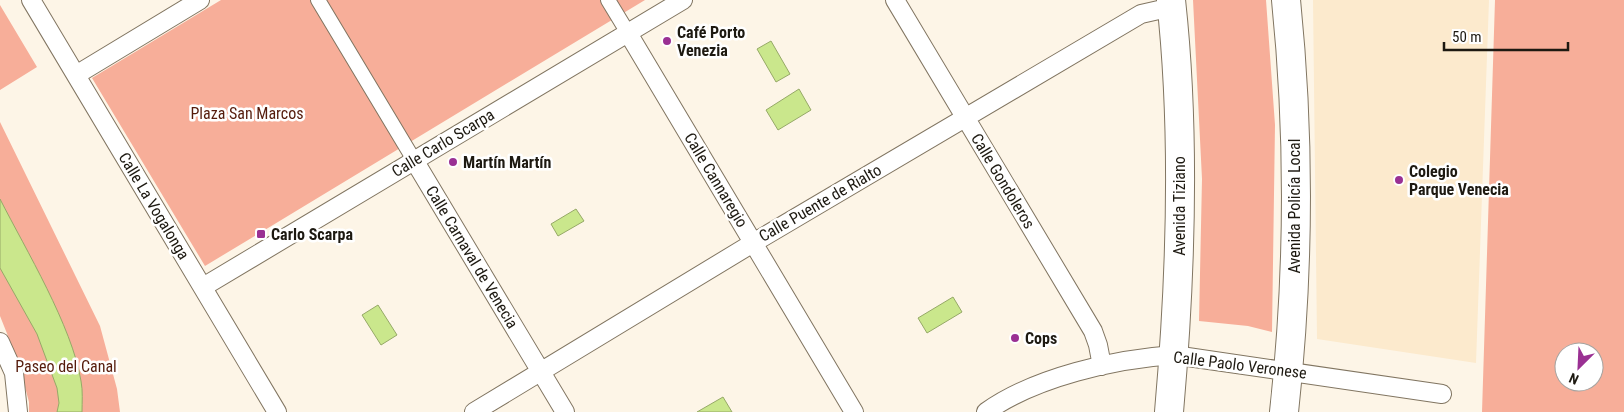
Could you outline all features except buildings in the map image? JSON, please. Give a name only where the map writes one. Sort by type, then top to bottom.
[{"type":"main road","name":"Avenida Policía Local","points":[[1284,412],[1294,300],[1295,202],[1294,124],[1286,0]]},
{"type":"main road","name":"Avenida Tiziano","points":[[1169,412],[1178,295],[1180,165],[1171,4]]},
{"type":"street","name":"Calle La Vogalonga","points":[[31,0],[277,412]]},
{"type":"street","points":[[76,75],[200,0]]},
{"type":"street","name":"Calle Carnaval de Venecia","points":[[318,0],[565,412]]},
{"type":"street","name":"Calle Cannaregio","points":[[608,0],[854,412]]},
{"type":"street","name":"Calle Carlo Scarpa","points":[[202,287],[683,0]]},
{"type":"street","name":"Calle Gondoleros","points":[[895,0],[1093,331],[1102,366]]},
{"type":"street","name":"Calle Puente de Rialto","points":[[474,412],[753,243],[1141,14],[1171,4]]},
{"type":"street","points":[[0,342],[14,374],[18,412]]},
{"type":"street","name":"Calle Paolo Veronese","points":[[986,412],[1034,387],[1066,375],[1148,357],[1174,355],[1442,394]]},
{"type":"shaded area","name":"Colegio Parque Venecia","points":[[1313,0],[1489,0],[1476,363],[1317,339]]},
{"type":"shaded area","points":[[771,41],[790,74],[776,82],[757,49]]},
{"type":"shaded area","points":[[799,89],[811,110],[778,130],[766,110]]},
{"type":"shaded area","points":[[0,199],[47,288],[68,337],[81,381],[82,412],[57,412],[59,403],[57,388],[37,334],[0,268]]},
{"type":"shaded area","points":[[576,209],[584,221],[558,236],[551,224]]},
{"type":"shaded area","points":[[953,297],[962,312],[927,333],[918,318]]},
{"type":"shaded area","points":[[378,305],[397,335],[381,345],[362,315]]},
{"type":"shaded area","points":[[723,397],[732,412],[697,412]]},
{"type":"green space","name":"Plaza San Marcos","points":[[221,0],[645,0],[205,266],[92,78]]},
{"type":"green space","points":[[1193,0],[1266,0],[1275,125],[1272,332],[1248,326],[1199,321],[1202,179]]},
{"type":"green space","points":[[1495,0],[1624,0],[1624,412],[1482,412]]},
{"type":"green space","points":[[0,5],[37,67],[0,90]]},
{"type":"green space","name":"Paseo del Canal","points":[[0,122],[100,326],[117,389],[120,412],[29,412],[29,402],[18,361],[0,316]]},
{"type":"place","name":"Café Porto Venezia","points":[[667,41]]},
{"type":"place","name":"Martín Martín","points":[[453,162]]},
{"type":"place","name":"Colegio Parque Venecia","points":[[1399,180]]},
{"type":"place","name":"Carlo Scarpa","points":[[261,234]]},
{"type":"place","name":"Cops","points":[[1015,338]]}]
